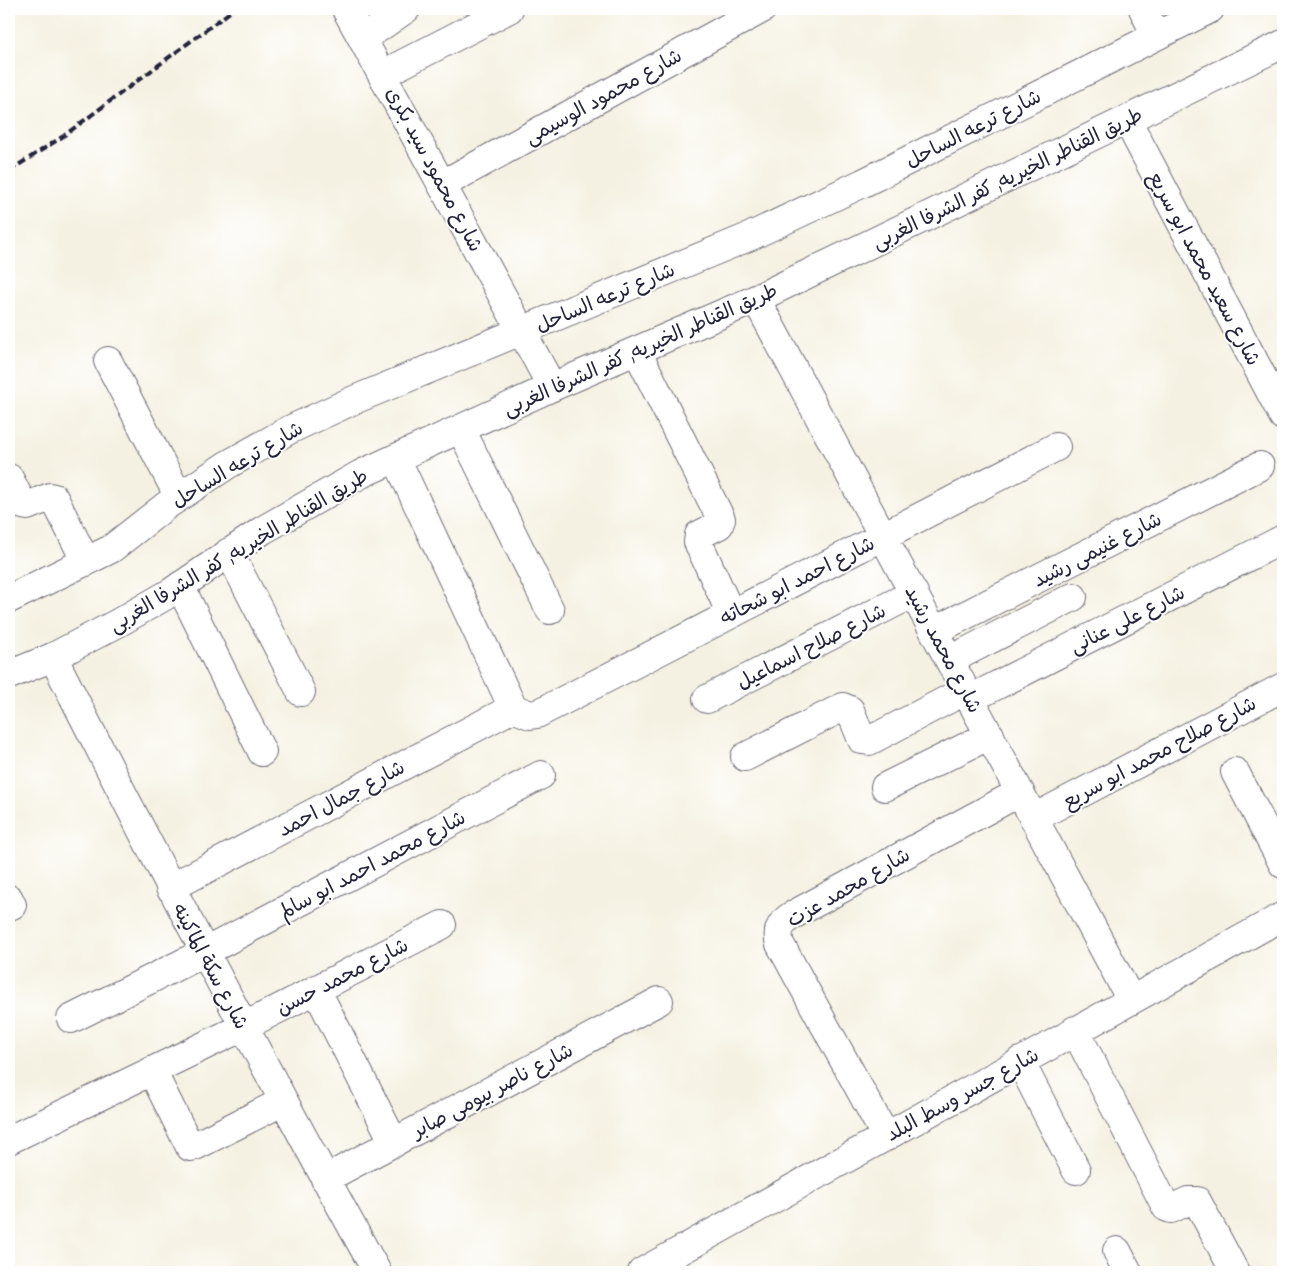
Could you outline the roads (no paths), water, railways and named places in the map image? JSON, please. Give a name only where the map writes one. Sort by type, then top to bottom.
[{"type":"street","name":"شارع محمود سيد بكرى","points":[[346,9],[364,38],[552,387]]},
{"type":"street","points":[[364,38],[406,9]]},
{"type":"street","points":[[383,74],[509,9]]},
{"type":"street","name":"شارع محمود الوسيمى","points":[[443,184],[762,9]]},
{"type":"street","points":[[1143,9],[1156,36]]},
{"type":"street","name":"شارع ترعه الساحل","points":[[9,599],[111,549],[179,497],[227,465],[289,430],[354,400],[524,334],[760,232],[1210,9]]},
{"type":"street","name":"طريق القناطر الخيريه, كفر الشرفا الغربى","points":[[9,676],[52,657],[118,623],[180,586],[229,552],[361,474],[552,387],[756,299],[1283,44]]},
{"type":"street","name":"شارع سعيد محمد ابو سريع","points":[[1126,120],[1283,416]]},
{"type":"street","name":"شارع محمد رشيد","points":[[756,299],[1131,1000]]},
{"type":"street","points":[[637,350],[721,519],[719,525],[699,535],[698,542],[731,614]]},
{"type":"street","points":[[108,361],[179,497]]},
{"type":"street","points":[[461,429],[550,610]]},
{"type":"street","name":"شارع احمد ابو شحاته","points":[[525,711],[731,614],[1056,446]]},
{"type":"street","points":[[396,458],[525,711]]},
{"type":"street","name":"شارع غنيمى رشيد","points":[[934,631],[1260,466]]},
{"type":"street","points":[[9,478],[23,505],[31,505],[50,496],[54,498],[86,562]]},
{"type":"street","name":"شارع على عنانى","points":[[745,756],[843,707],[850,710],[862,740],[869,741],[1283,539]]},
{"type":"street","points":[[229,552],[300,692]]},
{"type":"street","points":[[180,586],[262,752]]},
{"type":"street","name":"شارع صلاح اسماعيل","points":[[707,699],[914,593]]},
{"type":"street","points":[[950,660],[1073,597]]},
{"type":"street","name":"شارع سكة الماكينه","points":[[52,657],[282,1102],[377,1272]]},
{"type":"street","name":"شارع صلاح محمد ابو سريع","points":[[1034,818],[1283,687]]},
{"type":"street","name":"شارع جمال احمد","points":[[170,888],[525,711]]},
{"type":"street","points":[[885,787],[990,735]]},
{"type":"street","points":[[1236,772],[1283,864]]},
{"type":"street","name":"شارع محمد احمد ابو سالم","points":[[71,1019],[541,775]]},
{"type":"street","name":"شارع محمد عزت","points":[[886,1137],[780,944],[778,937],[779,928],[791,916],[1020,792]]},
{"type":"street","name":"شارع جسر وسط البلد","points":[[642,1272],[1283,916]]},
{"type":"street","name":"شارع محمد حسن","points":[[9,1140],[243,1027],[442,925]]},
{"type":"street","points":[[316,989],[394,1143]]},
{"type":"street","name":"شارع ناصر بيومى صابر","points":[[325,1179],[659,1001]]},
{"type":"street","points":[[1075,1030],[1166,1207],[1171,1209],[1188,1201],[1197,1202],[1235,1272]]},
{"type":"street","points":[[1020,1061],[1076,1170]]},
{"type":"street","points":[[152,1071],[190,1147],[282,1102]]},
{"type":"railway","points":[[9,171],[62,137],[234,9]]}]
